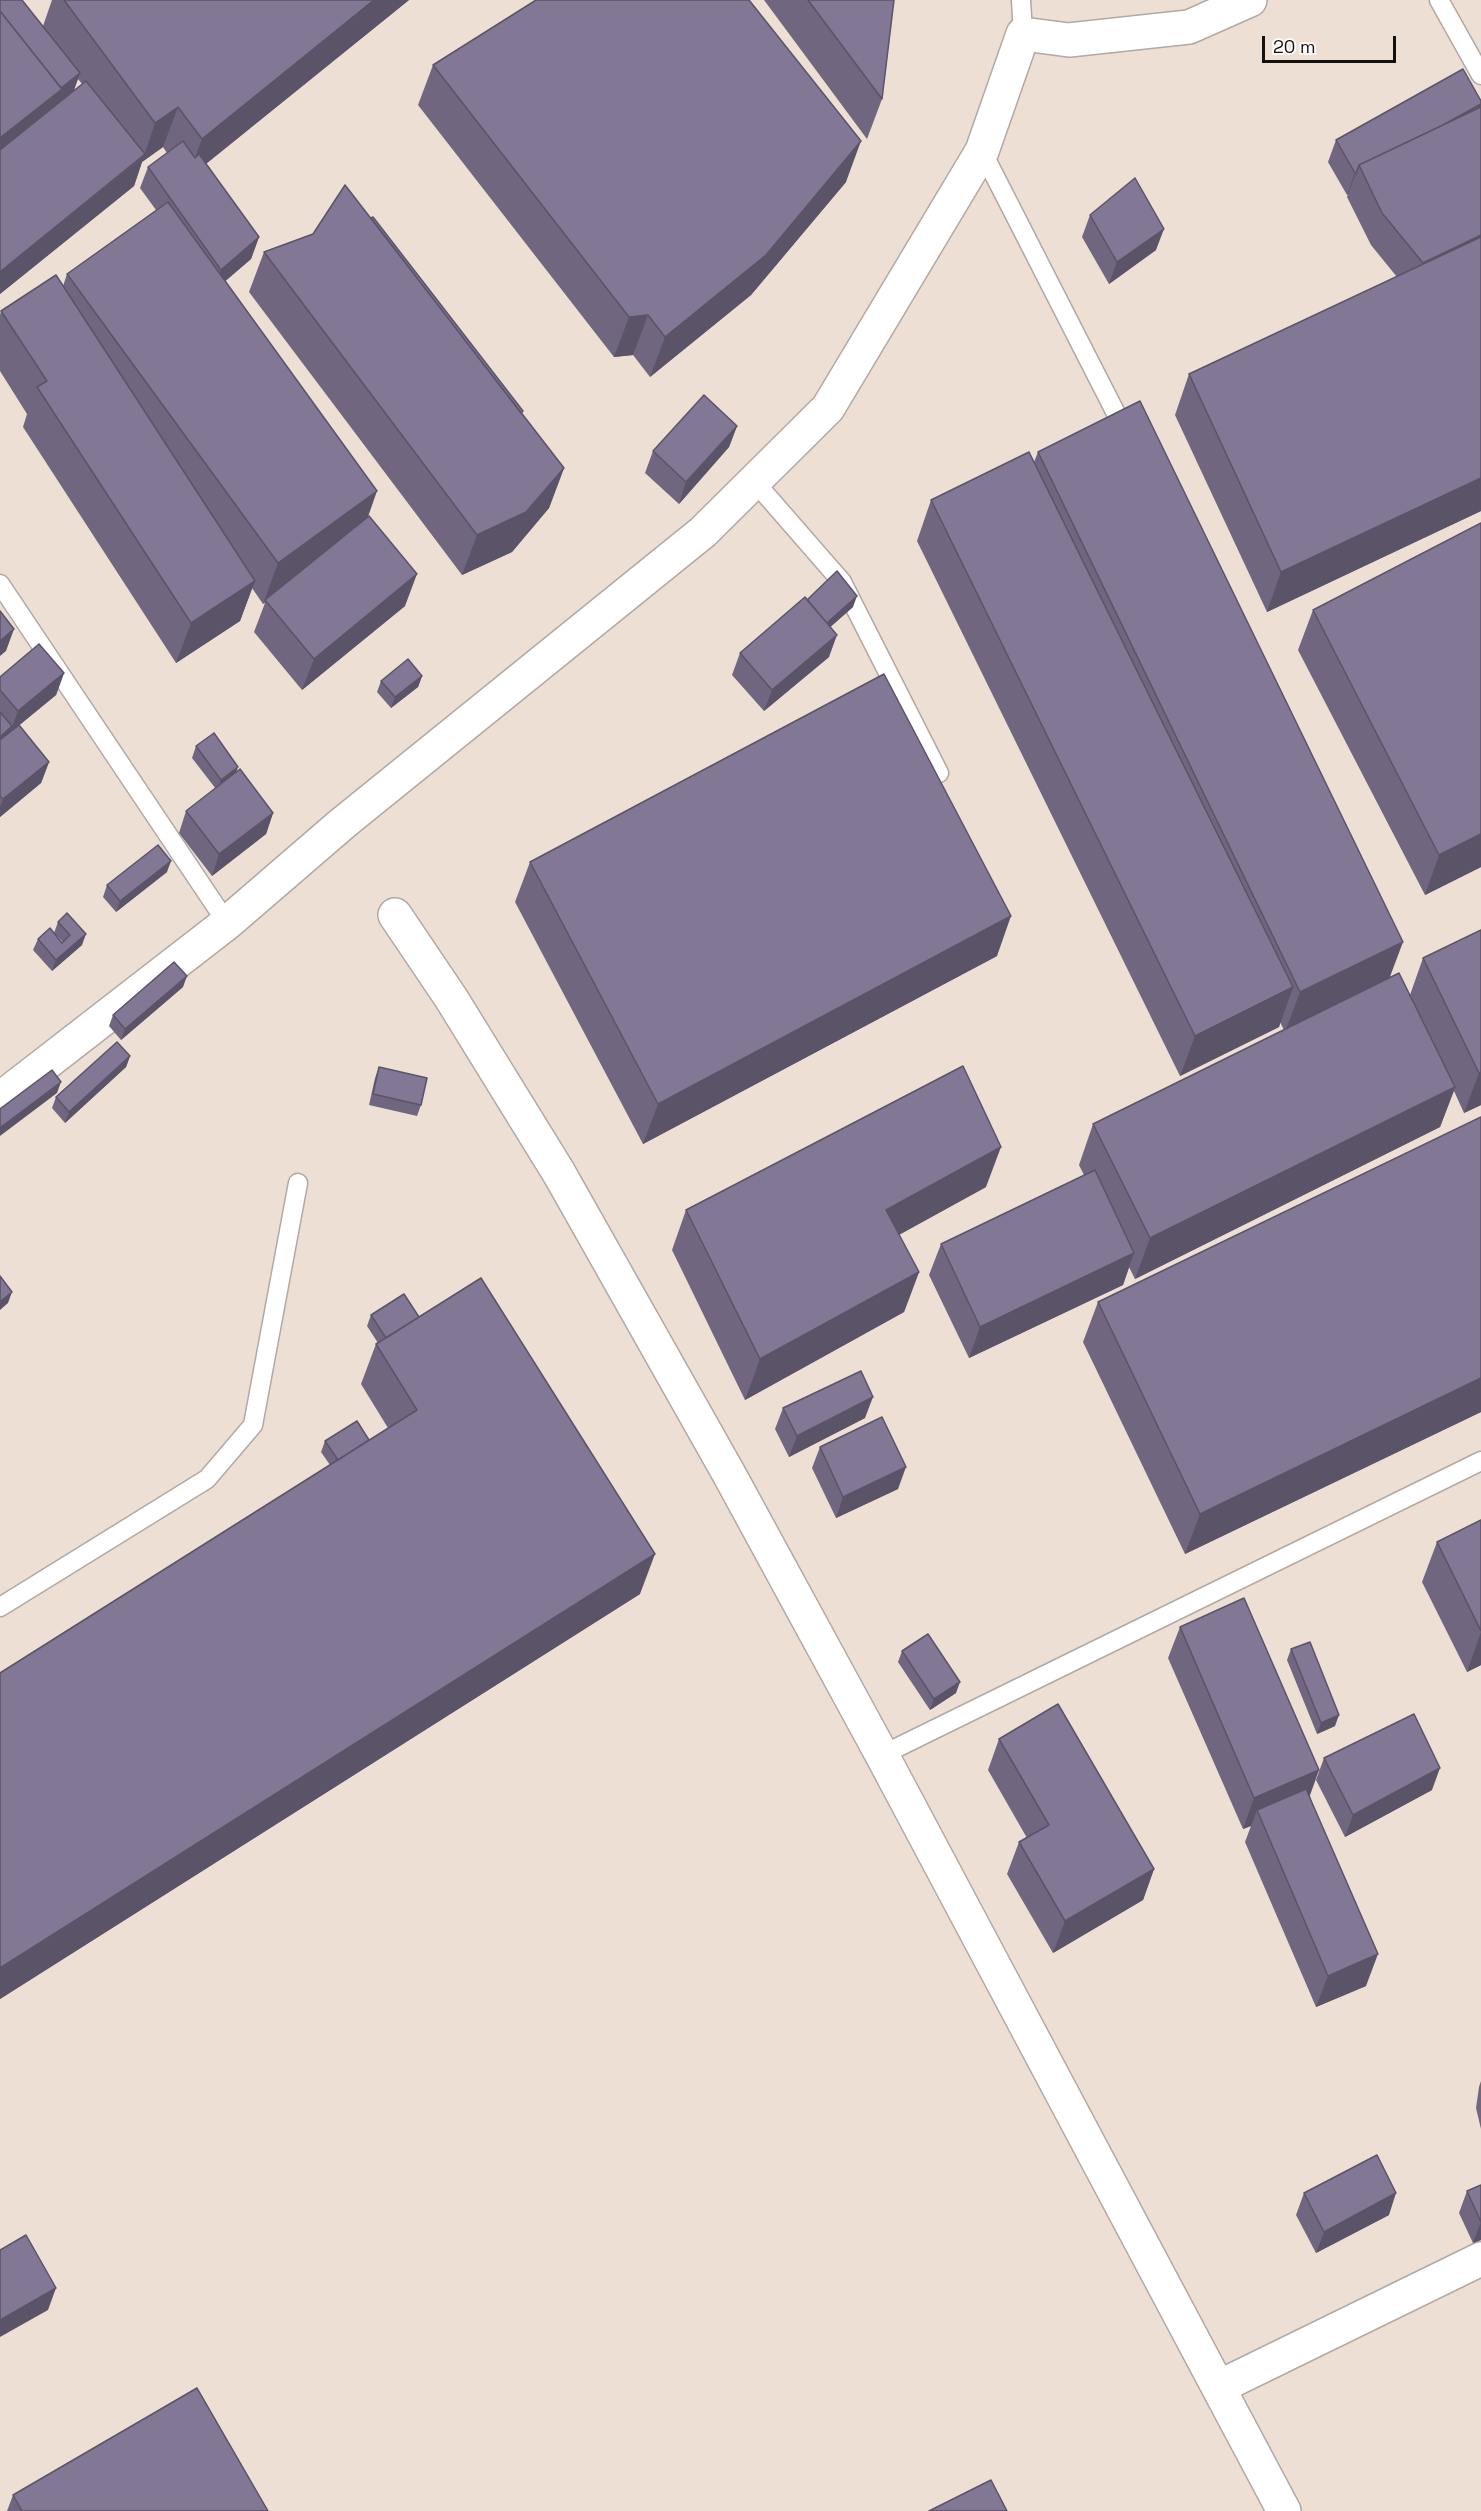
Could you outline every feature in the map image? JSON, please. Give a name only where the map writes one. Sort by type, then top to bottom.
[{"type":"street","points":[[0,1099],[226,922],[352,816],[703,532],[828,408],[982,151],[1023,34],[1069,40],[1189,27],[1250,0]]},
{"type":"street","points":[[395,915],[451,998],[559,1173],[729,1474],[882,1755],[1284,2511]]},
{"type":"street","points":[[1219,2387],[1481,2259]]},
{"type":"lane","points":[[1021,0],[1023,34]]},
{"type":"lane","points":[[1439,0],[1481,75]]},
{"type":"lane","points":[[982,151],[1134,448]]},
{"type":"lane","points":[[754,481],[842,582],[939,773]]},
{"type":"lane","points":[[0,584],[226,922]]},
{"type":"lane","points":[[0,1607],[207,1479],[253,1425],[298,1183]]},
{"type":"lane","points":[[882,1755],[1481,1461]]},
{"type":"shaded area","points":[[0,0],[1481,0],[1481,2511],[0,2511]]},
{"type":"building","points":[[0,0],[22,0],[80,73],[61,88],[0,11]]},
{"type":"building","points":[[64,0],[374,0],[202,139],[178,107],[155,123]]},
{"type":"building","points":[[536,0],[749,0],[861,141],[766,255],[665,337],[648,315],[629,317],[433,65]]},
{"type":"building","points":[[808,0],[894,0],[882,99]]},
{"type":"building","points":[[0,11],[62,89],[0,138]]},
{"type":"building","points":[[1463,69],[1481,104],[1359,165],[1355,173],[1336,140]]},
{"type":"building","points":[[86,81],[145,154],[0,272],[0,150]]},
{"type":"building","points":[[1481,107],[1481,235],[1423,263],[1382,213],[1359,165]]},
{"type":"building","points":[[183,141],[195,158],[199,154],[259,237],[221,270],[148,167]]},
{"type":"building","points":[[1135,178],[1164,229],[1117,262],[1090,215]]},
{"type":"building","points":[[345,185],[564,468],[526,512],[477,535],[264,252],[313,234]]},
{"type":"building","points":[[168,202],[377,491],[278,563],[67,274]]},
{"type":"building","points":[[373,217],[523,411],[521,413],[371,218]]},
{"type":"building","points":[[1481,237],[1481,478],[1281,572],[1189,374]]},
{"type":"building","points":[[56,275],[255,581],[191,623],[37,387],[47,381],[1,311]]},
{"type":"building","points":[[704,395],[737,426],[686,482],[653,451]]},
{"type":"building","points":[[1140,401],[1403,942],[1300,992],[1038,452]]},
{"type":"building","points":[[1029,452],[1293,987],[1195,1036],[931,500]]},
{"type":"building","points":[[369,516],[417,574],[314,659],[265,600]]},
{"type":"building","points":[[1481,523],[1481,834],[1439,855],[1313,610]]},
{"type":"building","points":[[837,571],[857,596],[827,623],[807,600]]},
{"type":"building","points":[[805,597],[837,635],[772,690],[740,653]]},
{"type":"building","points":[[0,611],[14,629],[0,641]]},
{"type":"building","points":[[39,644],[64,673],[18,711],[0,690],[0,677]]},
{"type":"building","points":[[408,659],[422,676],[395,697],[381,681]]},
{"type":"building","points":[[884,674],[1011,916],[658,1104],[530,862]]},
{"type":"building","points":[[0,712],[12,726],[0,737]]},
{"type":"building","points":[[19,725],[49,762],[3,799],[0,796],[0,740]]},
{"type":"building","points":[[214,733],[238,767],[221,780],[196,746]]},
{"type":"building","points":[[240,769],[273,813],[219,854],[186,811]]},
{"type":"building","points":[[158,845],[171,861],[120,901],[107,885]]},
{"type":"building","points":[[67,913],[86,934],[56,960],[38,939],[50,928],[62,943],[70,935],[58,922]]},
{"type":"building","points":[[1481,930],[1481,1072],[1479,1073],[1423,958]]},
{"type":"building","points":[[174,962],[187,976],[125,1029],[113,1015]]},
{"type":"building","points":[[1399,973],[1455,1087],[1150,1238],[1093,1124]]},
{"type":"building","points":[[117,1042],[130,1056],[69,1112],[56,1097]]},
{"type":"building","points":[[963,1066],[1001,1147],[886,1210],[919,1272],[760,1359],[686,1210]]},
{"type":"building","points":[[379,1067],[427,1078],[421,1105],[373,1094]]},
{"type":"building","points":[[52,1070],[61,1082],[0,1128],[0,1109]]},
{"type":"building","points":[[1481,1117],[1481,1378],[1200,1514],[1098,1302]]},
{"type":"building","points":[[1095,1170],[1134,1253],[980,1327],[941,1244]]},
{"type":"building","points":[[0,1276],[12,1292],[0,1302]]},
{"type":"building","points":[[481,1278],[655,1554],[0,1968],[0,1673],[417,1410],[376,1344]]},
{"type":"building","points":[[404,1294],[419,1317],[386,1338],[371,1315]]},
{"type":"building","points":[[861,1371],[873,1397],[797,1436],[783,1408]]},
{"type":"building","points":[[882,1417],[906,1467],[843,1497],[820,1447]]},
{"type":"building","points":[[357,1421],[369,1440],[338,1460],[325,1441]]},
{"type":"building","points":[[1481,1520],[1481,1631],[1437,1542]]},
{"type":"building","points":[[1244,1598],[1319,1770],[1254,1798],[1180,1627]]},
{"type":"building","points":[[928,1634],[960,1682],[934,1699],[902,1651]]},
{"type":"building","points":[[1310,1642],[1339,1715],[1321,1723],[1291,1649]]},
{"type":"building","points":[[1058,1704],[1154,1869],[1065,1921],[1019,1842],[1049,1825],[999,1739]]},
{"type":"building","points":[[1414,1714],[1440,1768],[1353,1815],[1324,1758]]},
{"type":"building","points":[[1306,1789],[1378,1954],[1328,1976],[1257,1810]]},
{"type":"building","points":[[1377,2155],[1396,2193],[1324,2232],[1304,2193]]},
{"type":"building","points":[[1481,2185],[1481,2222],[1467,2191]]},
{"type":"building","points":[[26,2235],[56,2288],[0,2320],[0,2250]]},
{"type":"building","points":[[197,2388],[268,2511],[22,2511],[13,2495]]},
{"type":"building","points":[[991,2480],[1007,2511],[929,2511]]}]
